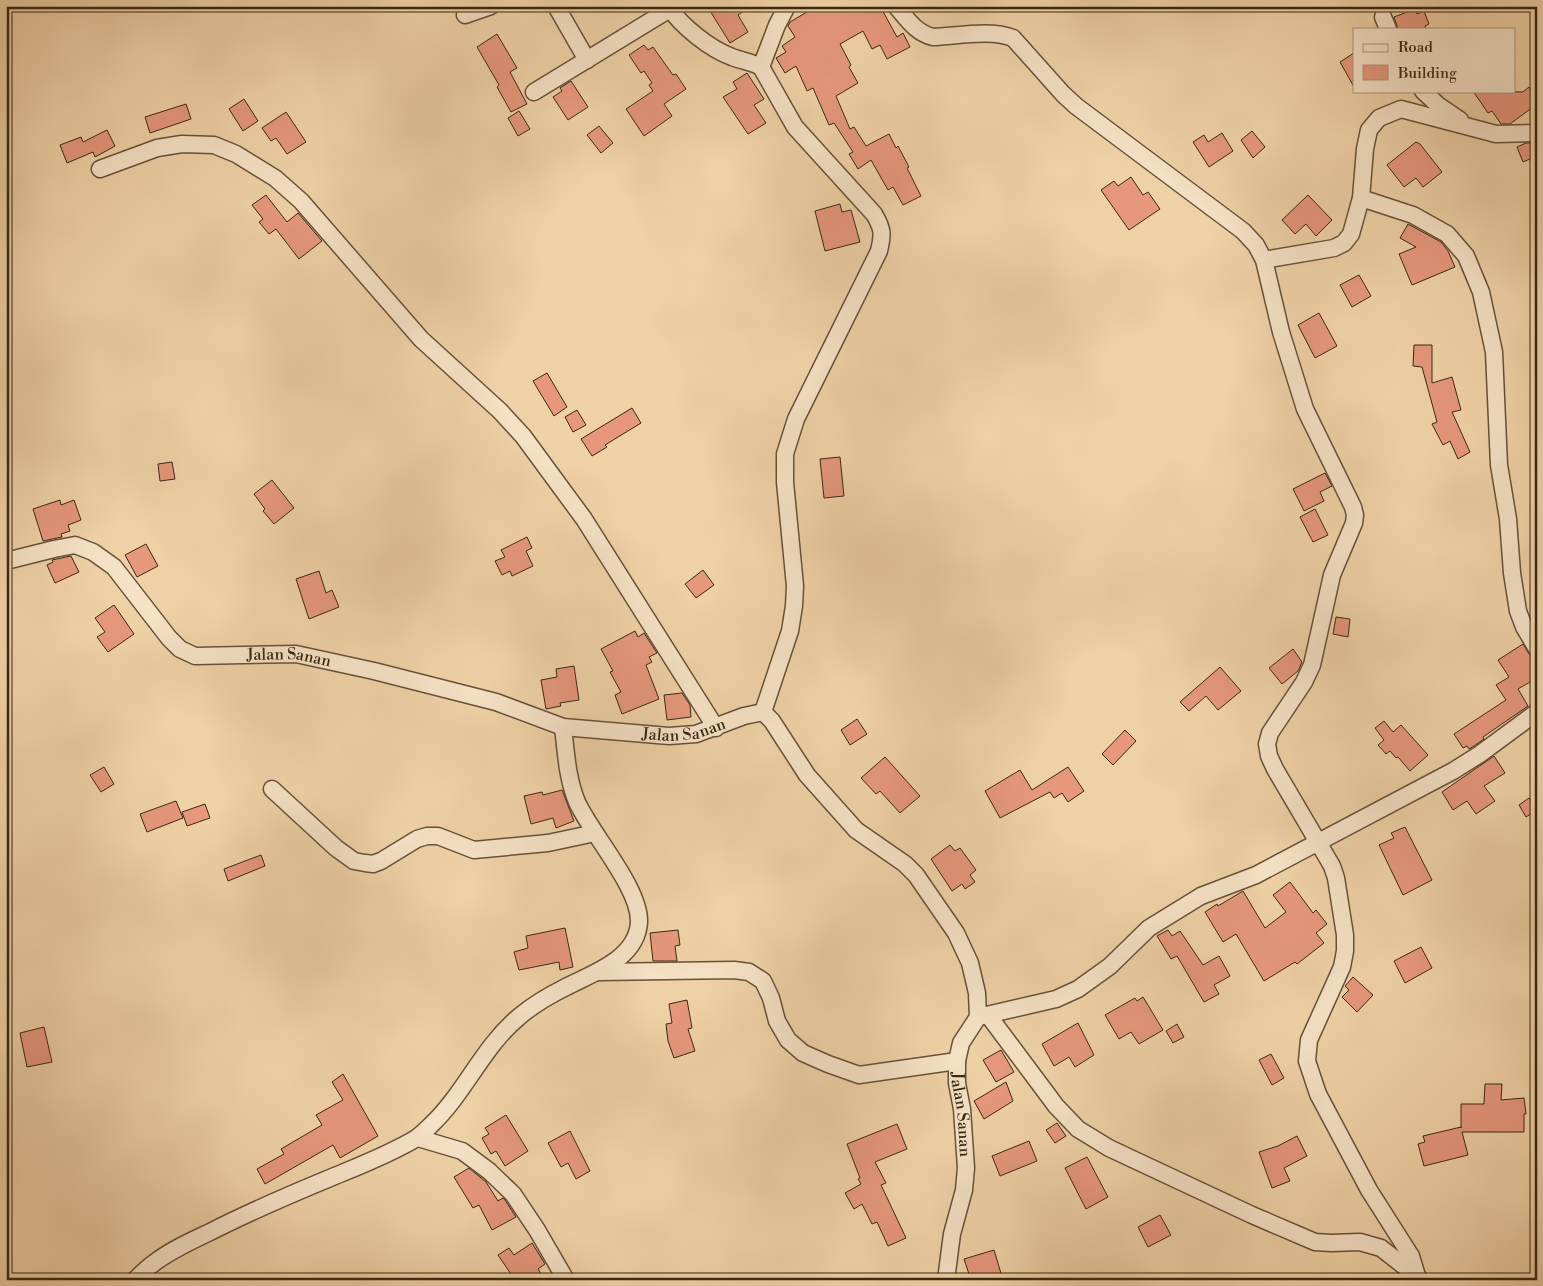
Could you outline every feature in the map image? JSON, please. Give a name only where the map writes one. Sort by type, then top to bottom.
[{"type":"street","points":[[465,15],[491,6]]},
{"type":"street","points":[[556,6],[587,60]]},
{"type":"street","points":[[761,68],[777,25],[787,6]]},
{"type":"street","points":[[896,6],[917,31],[925,35],[933,37],[991,33],[1004,34],[1013,38],[1076,106],[1243,231],[1256,245],[1264,260],[1281,332],[1304,409],[1353,506],[1355,516],[1354,524],[1332,575],[1312,665],[1304,682],[1270,733],[1267,744],[1269,756],[1276,770],[1332,866],[1336,878],[1345,936],[1342,966],[1309,1040],[1307,1061],[1318,1094],[1369,1190],[1411,1256],[1419,1278]]},
{"type":"street","points":[[534,92],[669,8],[691,30],[716,50],[733,58],[754,63],[761,68],[795,127],[874,214],[880,224],[882,234],[879,251],[796,419],[785,454],[785,482],[795,586],[794,606],[790,631],[762,712],[772,721],[807,776],[856,830],[905,864],[916,875],[956,932],[970,963],[983,1016],[1066,1119],[1085,1134],[1127,1156],[1252,1215],[1315,1242],[1360,1242],[1381,1248],[1419,1278]]},
{"type":"street","points":[[1424,92],[1438,105],[1472,128]]},
{"type":"street","points":[[1264,260],[1334,248],[1344,243],[1351,234],[1361,198],[1369,130],[1379,118],[1400,109],[1496,134],[1537,133]]},
{"type":"street","points":[[100,169],[157,148],[182,144],[214,145],[236,154],[276,178],[301,201],[421,339],[500,411],[523,436],[584,519],[716,728]]},
{"type":"street","points":[[1361,198],[1413,215],[1447,234],[1466,256],[1481,292],[1494,352],[1499,465],[1508,519],[1512,573],[1518,612],[1524,628],[1537,649]]},
{"type":"street","name":"Jalan Sanan","points":[[6,561],[54,549],[75,546],[94,552],[114,566],[180,650],[195,656],[296,654],[374,671],[496,702],[563,727],[669,736],[696,734],[744,716],[762,712]]},
{"type":"street","points":[[983,1016],[1056,999],[1078,989],[1110,966],[1149,928],[1176,910],[1201,896],[1256,875],[1453,771],[1480,754],[1537,712]]},
{"type":"street","points":[[135,1280],[169,1253],[228,1223],[254,1210],[386,1155],[418,1138],[446,1110],[485,1054],[514,1022],[540,1002],[598,972],[620,958],[633,942],[639,925],[638,916],[626,882],[578,802],[569,778],[563,727]]},
{"type":"street","points":[[272,789],[336,848],[354,861],[365,863],[373,864],[417,839],[427,836],[438,836],[474,850],[548,843],[595,833]]},
{"type":"street","points":[[598,972],[734,970],[749,972],[763,981],[771,998],[777,1021],[788,1040],[803,1053],[859,1075],[957,1061]]},
{"type":"street","name":"Jalan Sanan","points":[[946,1280],[952,1234],[964,1190],[966,1168],[962,1109],[957,1083],[957,1061],[961,1042],[983,1016]]},
{"type":"street","points":[[418,1138],[462,1151],[489,1171],[514,1194],[566,1280]]},
{"type":"building","points":[[707,6],[751,6],[738,15],[748,32],[730,43]]},
{"type":"building","points":[[817,6],[880,6],[897,37],[903,33],[910,47],[887,59],[880,45],[872,49],[863,31],[840,44],[858,83],[836,96],[850,129],[854,127],[866,146],[889,134],[896,148],[898,146],[921,196],[903,205],[893,187],[888,190],[871,160],[858,169],[849,154],[853,152],[834,123],[829,125],[813,88],[807,91],[796,66],[785,73],[776,58],[786,52],[782,46],[795,37],[788,26],[790,22]]},
{"type":"building","points":[[1415,9],[1417,14],[1424,11],[1429,24],[1425,26],[1426,28],[1398,28],[1394,17]]},
{"type":"building","points":[[497,34],[517,68],[510,72],[527,104],[511,112],[497,87],[499,85],[477,47]]},
{"type":"building","points":[[644,45],[648,50],[653,47],[673,75],[676,74],[686,89],[664,104],[672,116],[644,136],[626,109],[653,91],[649,85],[652,83],[644,71],[641,73],[629,55]]},
{"type":"building","points":[[1353,54],[1353,85],[1340,62]]},
{"type":"building","points":[[747,73],[764,99],[754,105],[766,123],[748,134],[723,97],[737,89],[733,82]]},
{"type":"building","points":[[571,81],[588,107],[568,120],[553,97],[562,91],[560,88]]},
{"type":"building","points":[[1529,87],[1537,98],[1537,104],[1510,124],[1501,124],[1492,111],[1488,113],[1474,92],[1516,92],[1523,92]]},
{"type":"building","points":[[244,99],[258,121],[243,131],[229,109]]},
{"type":"building","points":[[186,104],[191,119],[150,133],[145,117]]},
{"type":"building","points":[[519,111],[530,129],[518,136],[508,118]]},
{"type":"building","points":[[286,112],[306,142],[287,154],[276,138],[271,141],[262,128]]},
{"type":"building","points":[[599,126],[613,143],[601,153],[587,135]]},
{"type":"building","points":[[107,130],[115,146],[95,157],[93,152],[67,163],[60,145],[81,137],[83,142]]},
{"type":"building","points":[[1252,131],[1265,147],[1253,158],[1241,140]]},
{"type":"building","points":[[1222,133],[1233,151],[1209,167],[1193,142],[1204,135],[1208,142]]},
{"type":"building","points":[[1416,142],[1420,144],[1442,172],[1423,187],[1416,178],[1404,187],[1387,165]]},
{"type":"building","points":[[1526,143],[1537,143],[1537,156],[1523,162],[1517,147]]},
{"type":"building","points":[[1131,177],[1143,195],[1148,192],[1160,209],[1129,230],[1101,190],[1114,181],[1118,186]]},
{"type":"building","points":[[266,195],[287,222],[298,213],[322,241],[299,259],[276,229],[269,234],[259,222],[263,219],[252,205]]},
{"type":"building","points":[[1308,195],[1332,220],[1316,236],[1306,224],[1295,234],[1282,220]]},
{"type":"building","points":[[840,204],[842,212],[851,210],[860,242],[825,251],[815,211]]},
{"type":"building","points":[[1408,224],[1441,242],[1448,251],[1455,267],[1412,285],[1399,254],[1416,247],[1400,238]]},
{"type":"building","points":[[1359,275],[1371,296],[1352,307],[1340,285]]},
{"type":"building","points":[[1319,313],[1337,346],[1315,358],[1298,325]]},
{"type":"building","points":[[1414,345],[1432,345],[1432,383],[1452,377],[1461,410],[1452,412],[1470,452],[1458,459],[1450,441],[1443,445],[1432,424],[1437,422],[1422,367],[1413,366]]},
{"type":"building","points":[[547,373],[567,407],[554,416],[533,381]]},
{"type":"building","points":[[632,408],[641,423],[605,445],[607,447],[592,456],[581,439]]},
{"type":"building","points":[[577,410],[586,425],[573,432],[565,417]]},
{"type":"building","points":[[840,457],[844,496],[824,498],[820,459]]},
{"type":"building","points":[[172,462],[175,479],[160,481],[158,464]]},
{"type":"building","points":[[1325,473],[1332,486],[1320,492],[1324,501],[1304,511],[1293,489]]},
{"type":"building","points":[[272,480],[294,508],[274,524],[263,511],[265,509],[254,494]]},
{"type":"building","points":[[60,500],[61,505],[74,500],[81,520],[68,525],[70,531],[61,534],[62,537],[43,541],[33,509]]},
{"type":"building","points":[[1315,509],[1328,535],[1313,542],[1300,517]]},
{"type":"building","points":[[527,537],[532,548],[526,551],[533,566],[512,576],[510,571],[502,575],[495,561],[505,557],[501,550]]},
{"type":"building","points":[[146,544],[158,566],[137,577],[125,555]]},
{"type":"building","points":[[71,556],[79,572],[55,583],[47,565],[53,562],[52,560]]},
{"type":"building","points":[[703,570],[714,585],[696,598],[685,584]]},
{"type":"building","points":[[319,571],[326,593],[332,590],[339,607],[309,619],[296,579]]},
{"type":"building","points":[[114,605],[134,634],[108,652],[97,637],[105,632],[95,618]]},
{"type":"building","points":[[1336,617],[1350,619],[1348,637],[1333,634]]},
{"type":"building","points":[[635,631],[638,637],[644,633],[657,653],[649,657],[652,662],[646,665],[659,699],[622,714],[615,695],[621,692],[610,672],[613,671],[601,649]]},
{"type":"building","points":[[1523,644],[1529,654],[1537,659],[1537,678],[1518,689],[1528,706],[1483,737],[1484,739],[1474,746],[1469,749],[1467,746],[1463,748],[1454,734],[1506,700],[1496,685],[1509,677],[1498,660]]},
{"type":"building","points":[[1293,649],[1302,662],[1298,671],[1282,684],[1269,668]]},
{"type":"building","points":[[574,666],[579,700],[560,703],[561,706],[546,709],[541,680],[557,677],[556,669]]},
{"type":"building","points":[[1220,667],[1241,691],[1218,710],[1206,696],[1189,711],[1180,702]]},
{"type":"building","points":[[682,693],[690,705],[691,717],[667,720],[664,695]]},
{"type":"building","points":[[857,719],[867,734],[850,745],[841,730]]},
{"type":"building","points":[[1384,721],[1393,732],[1401,725],[1428,755],[1410,771],[1398,757],[1396,758],[1390,751],[1386,754],[1378,745],[1384,740],[1375,728]]},
{"type":"building","points":[[1125,730],[1136,741],[1113,765],[1102,754]]},
{"type":"building","points":[[1494,756],[1505,773],[1484,786],[1495,801],[1476,814],[1467,801],[1453,810],[1442,792]]},
{"type":"building","points":[[885,757],[920,796],[900,813],[880,791],[876,794],[861,778]]},
{"type":"building","points":[[104,767],[114,784],[101,792],[90,775]]},
{"type":"building","points":[[1068,767],[1084,791],[1068,802],[1062,793],[1054,798],[1050,792],[1000,818],[985,791],[1020,770],[1032,790]]},
{"type":"building","points":[[562,790],[574,821],[556,828],[553,818],[531,824],[524,796],[542,792],[543,795]]},
{"type":"building","points":[[1529,798],[1537,810],[1526,817],[1519,805]]},
{"type":"building","points":[[176,801],[183,818],[147,832],[140,814]]},
{"type":"building","points":[[205,804],[210,818],[187,826],[182,812]]},
{"type":"building","points":[[1405,827],[1432,880],[1403,895],[1379,845],[1394,838],[1391,833]]},
{"type":"building","points":[[950,845],[955,851],[960,848],[976,870],[970,875],[975,882],[965,889],[962,884],[952,891],[931,859]]},
{"type":"building","points":[[261,855],[265,866],[228,881],[224,869]]},
{"type":"building","points":[[1290,882],[1313,913],[1316,910],[1327,924],[1316,933],[1324,943],[1297,964],[1295,962],[1264,981],[1236,934],[1223,942],[1205,912],[1243,891],[1265,928],[1286,912],[1273,895]]},
{"type":"building","points":[[565,928],[573,967],[560,970],[559,962],[519,970],[514,952],[528,948],[526,936]]},
{"type":"building","points":[[678,930],[680,945],[675,946],[677,961],[653,961],[650,933]]},
{"type":"building","points":[[1168,930],[1172,936],[1180,931],[1203,965],[1219,956],[1230,976],[1214,985],[1219,994],[1204,1002],[1177,956],[1171,959],[1157,936]]},
{"type":"building","points":[[1421,947],[1432,968],[1405,983],[1394,961]]},
{"type":"building","points":[[1353,977],[1373,995],[1357,1012],[1342,997],[1349,990],[1345,986]]},
{"type":"building","points":[[1143,997],[1163,1030],[1139,1044],[1131,1032],[1119,1039],[1105,1015],[1135,998],[1137,1001]]},
{"type":"building","points":[[687,1000],[692,1028],[688,1029],[695,1051],[674,1058],[668,1041],[666,1024],[672,1023],[669,1004]]},
{"type":"building","points":[[1078,1023],[1094,1055],[1075,1067],[1069,1057],[1054,1066],[1042,1044]]},
{"type":"building","points":[[1177,1024],[1184,1037],[1173,1043],[1166,1031]]},
{"type":"building","points":[[44,1027],[52,1062],[27,1067],[20,1033]]},
{"type":"building","points":[[1001,1050],[1014,1072],[996,1082],[983,1060]]},
{"type":"building","points":[[1271,1054],[1284,1078],[1272,1085],[1259,1060]]},
{"type":"building","points":[[343,1074],[378,1136],[340,1158],[333,1145],[265,1184],[257,1169],[284,1154],[281,1149],[322,1125],[316,1115],[343,1100],[332,1082]]},
{"type":"building","points":[[1006,1082],[1013,1101],[984,1119],[974,1101]]},
{"type":"building","points":[[1485,1084],[1502,1084],[1501,1100],[1524,1098],[1526,1114],[1524,1114],[1524,1132],[1462,1132],[1468,1155],[1424,1166],[1418,1144],[1425,1142],[1423,1136],[1461,1127],[1461,1104],[1484,1104]]},
{"type":"building","points":[[506,1115],[528,1151],[505,1166],[496,1151],[491,1154],[482,1138],[489,1134],[485,1128]]},
{"type":"building","points":[[1057,1123],[1066,1136],[1055,1143],[1046,1130]]},
{"type":"building","points":[[897,1124],[907,1149],[875,1162],[886,1183],[881,1185],[906,1238],[888,1246],[877,1222],[872,1224],[862,1204],[854,1209],[845,1193],[861,1184],[847,1144]]},
{"type":"building","points":[[570,1131],[590,1171],[576,1179],[568,1163],[561,1167],[548,1143]]},
{"type":"building","points":[[1297,1136],[1307,1156],[1284,1168],[1290,1181],[1272,1188],[1259,1152],[1278,1146]]},
{"type":"building","points":[[1029,1141],[1037,1161],[1000,1176],[992,1156]]},
{"type":"building","points":[[1087,1157],[1108,1197],[1086,1209],[1065,1168]]},
{"type":"building","points":[[469,1168],[486,1182],[498,1201],[503,1198],[505,1200],[516,1217],[492,1230],[479,1205],[473,1208],[454,1177]]},
{"type":"building","points":[[1160,1215],[1171,1235],[1148,1247],[1138,1227]]},
{"type":"building","points":[[532,1243],[545,1264],[538,1269],[545,1280],[515,1280],[498,1255],[509,1248],[514,1255]]},
{"type":"building","points":[[994,1250],[1003,1280],[971,1280],[964,1259]]}]
